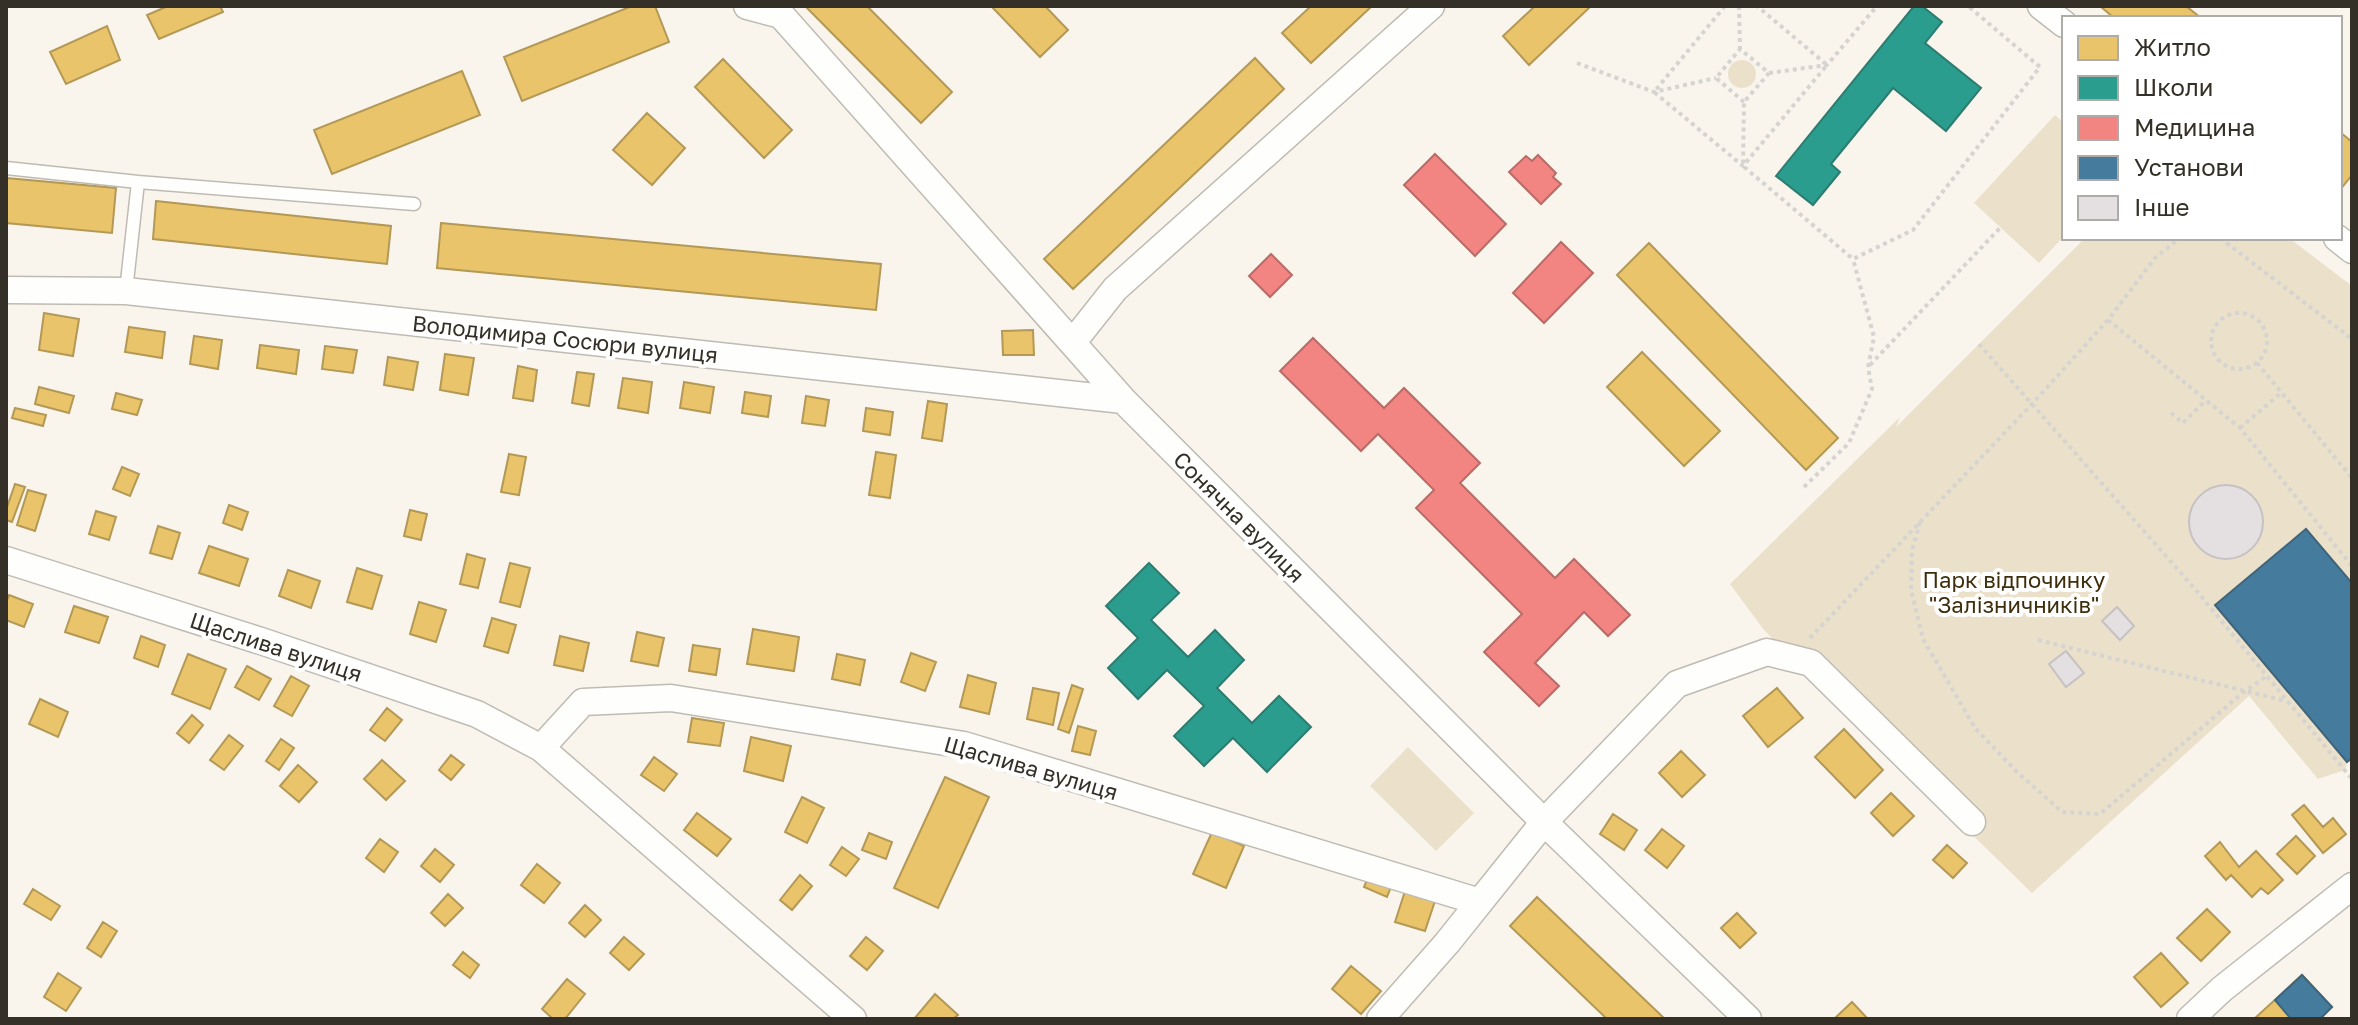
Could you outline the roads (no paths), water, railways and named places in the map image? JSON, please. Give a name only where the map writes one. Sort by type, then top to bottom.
[{"type":"street","name":"Сонячна вулиця","points":[[747,6],[781,15],[1123,400],[1544,822],[1748,1019]]},
{"type":"street","points":[[1073,342],[1115,289],[1431,6]]},
{"type":"street","points":[[2041,6],[2062,22]]},
{"type":"street","name":"Володимира Сосюри вулиця","points":[[6,290],[126,291],[1123,400]]},
{"type":"street","name":"Щаслива вулиця","points":[[6,560],[477,714],[541,748],[853,1019]]},
{"type":"street","points":[[1380,1019],[1544,822],[1677,684],[1767,652],[1811,663],[1972,822]]},
{"type":"street","name":"Щаслива вулиця","points":[[541,748],[583,702],[671,698],[964,745],[1480,902]]},
{"type":"street","points":[[2190,1019],[2222,989],[2352,886]]},
{"type":"lane","points":[[6,168],[414,204]]},
{"type":"lane","points":[[126,291],[138,182]]},
{"type":"park label","name":"Парк відпочинку \"Залізничників\"","points":[[2014,592]]}]
